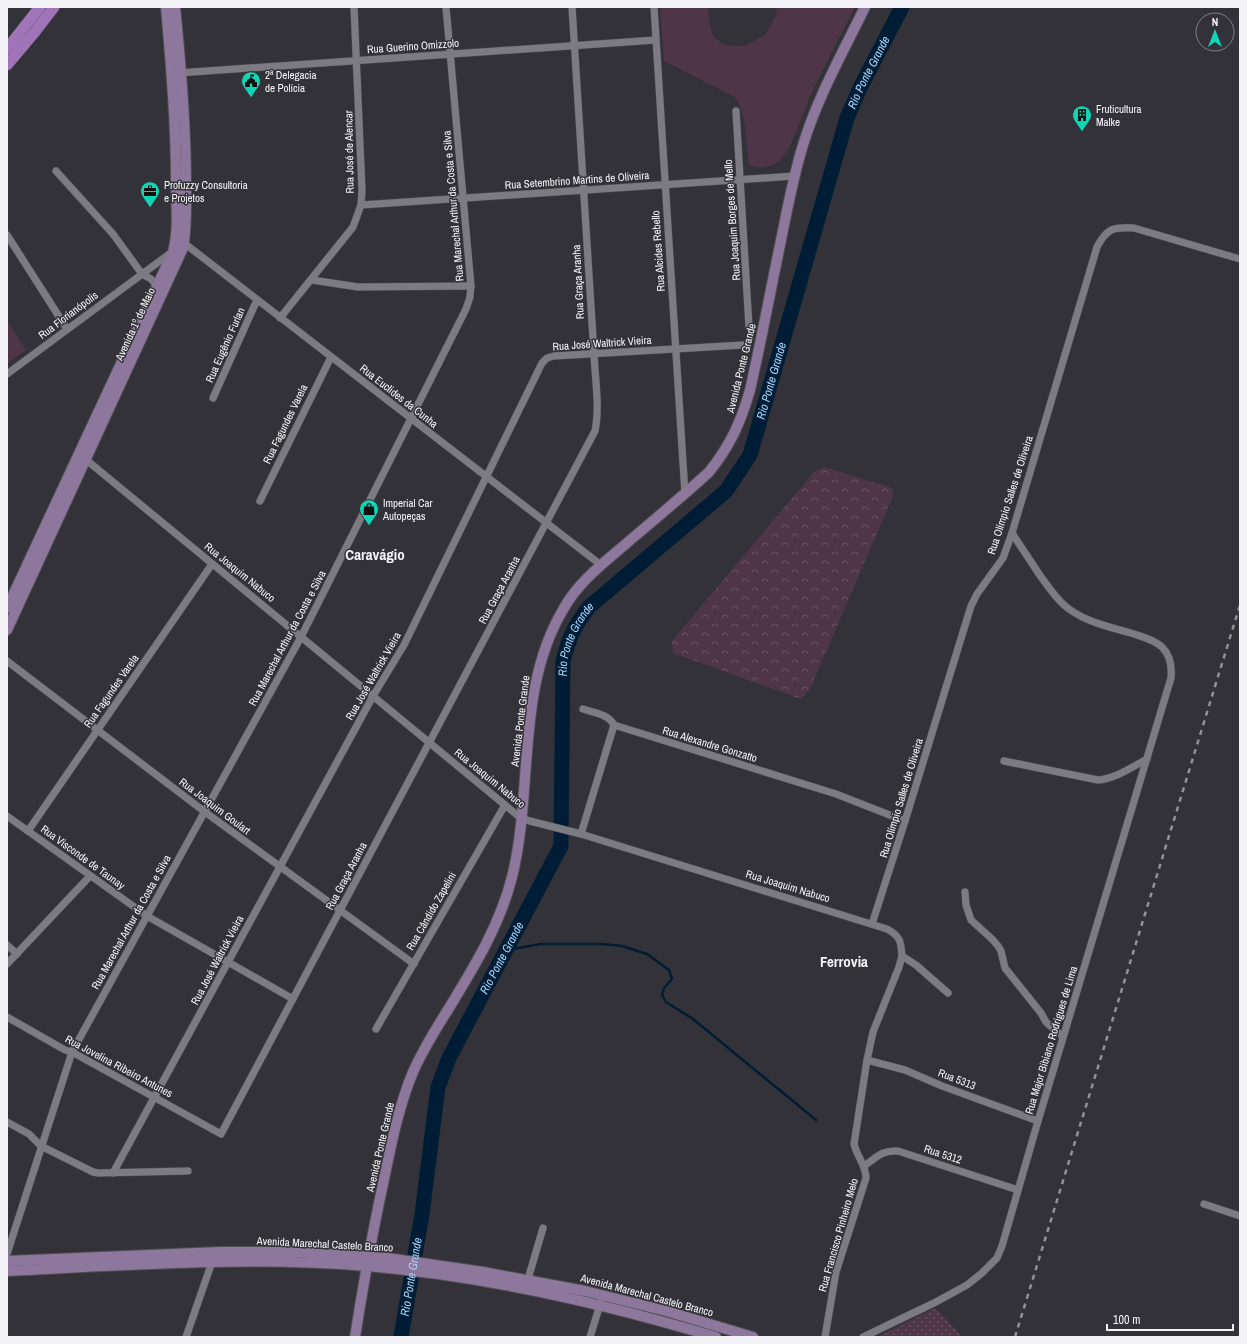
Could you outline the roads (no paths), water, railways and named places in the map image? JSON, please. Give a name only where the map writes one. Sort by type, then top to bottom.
[{"type":"main road","points":[[7,49],[40,7]]},
{"type":"main road","points":[[7,65],[54,7]]},
{"type":"street","name":"Avenida 1º de Maio","points":[[166,7],[177,73]]},
{"type":"street","name":"Avenida 1º de Maio","points":[[7,608],[181,254],[186,230],[177,73],[175,7]]},
{"type":"street","name":"Rua José de Alencar","points":[[280,318],[353,227],[361,205],[362,191],[354,7]]},
{"type":"street","name":"Rua Marechal Arthur da Costa e Silva","points":[[7,1254],[72,1052],[301,637],[411,419],[470,297],[471,286],[446,7]]},
{"type":"street","name":"Rua Graça Aranha","points":[[222,1134],[546,524],[594,431],[597,422],[572,7]]},
{"type":"street","name":"Rua Alcides Rebello","points":[[654,7],[685,494]]},
{"type":"street","name":"Avenida Ponte Grande","points":[[355,1337],[367,1261],[394,1128],[403,1098],[425,1047],[485,948],[501,913],[512,878],[522,819],[534,692],[542,658],[551,632],[564,606],[580,586],[601,565],[709,472],[720,459],[732,440],[742,416],[756,365],[794,176],[815,111],[831,74],[865,7]]},
{"type":"street","name":"Rua Guerino Omizzolo","points":[[177,73],[656,40]]},
{"type":"street","name":"Rua Joaquim Borges de Mello","points":[[736,111],[749,327]]},
{"type":"street","name":"Avenida 1º de Maio","points":[[7,630],[156,286],[173,252],[176,236],[181,151]]},
{"type":"street","points":[[56,171],[117,239],[142,274],[151,279],[156,286]]},
{"type":"street","name":"Rua Setembrino Martins de Oliveira","points":[[361,205],[794,176]]},
{"type":"street","name":"Rua Olímpio Salles de Oliveira","points":[[872,924],[906,821],[971,606],[977,594],[1003,558],[1012,533],[1097,247],[1103,236],[1110,230],[1134,228],[1240,259]]},
{"type":"street","points":[[7,235],[67,329]]},
{"type":"street","points":[[173,252],[184,243]]},
{"type":"street","name":"Rua Euclides da Cunha","points":[[184,243],[601,565]]},
{"type":"street","name":"Rua Florianópolis","points":[[7,374],[173,252]]},
{"type":"street","points":[[312,280],[365,287],[471,286]]},
{"type":"street","name":"Rua Eugênio Furlan","points":[[213,398],[257,300]]},
{"type":"street","name":"Rua José Waltrick Vieira","points":[[113,1173],[373,696],[404,645],[546,358],[554,356],[743,345]]},
{"type":"street","name":"Rua Fagundes Varela","points":[[260,501],[331,356]]},
{"type":"street","name":"Rua Joaquim Nabuco","points":[[82,457],[522,819],[581,834],[887,929],[894,933],[900,940],[902,956]]},
{"type":"street","name":"Rua Major Bibiano Rodrigues de Lima","points":[[863,1337],[967,1285],[997,1258],[1002,1246],[1171,678],[1172,668],[1168,656],[1162,646],[1141,636],[1092,621],[1065,606],[1054,594],[1012,533]]},
{"type":"street","name":"Rua Fagundes Varela","points":[[28,831],[212,564]]},
{"type":"street","name":"Rua Joaquim Goulart","points":[[7,660],[204,812],[414,964]]},
{"type":"street","points":[[581,834],[614,726],[607,716],[583,709]]},
{"type":"street","name":"Rua Alexandre Gonzatto","points":[[614,726],[836,794],[906,821]]},
{"type":"street","points":[[1004,761],[1098,780],[1113,777],[1147,759]]},
{"type":"street","name":"Rua Cândido Zapelini","points":[[376,1029],[505,805]]},
{"type":"street","name":"Rua Visconde de Taunay","points":[[7,816],[147,916],[293,999]]},
{"type":"street","points":[[7,964],[90,876]]},
{"type":"street","points":[[965,892],[967,909],[971,920],[998,946],[1001,951],[1005,968],[1041,1013],[1046,1022],[1064,1036]]},
{"type":"street","points":[[7,945],[17,954]]},
{"type":"street","points":[[902,956],[916,964],[948,993]]},
{"type":"street","name":"Rua Francisco Pinheiro Melo","points":[[825,1337],[836,1272],[866,1178],[864,1166],[856,1152],[854,1144],[867,1060],[873,1032],[902,956]]},
{"type":"street","name":"Rua Jovelina Ribeiro Antunes","points":[[7,1017],[65,1050],[72,1052],[222,1134]]},
{"type":"street","name":"Rua 5313","points":[[867,1060],[905,1070],[942,1086],[1038,1121]]},
{"type":"street","points":[[7,1122],[29,1134],[42,1146],[89,1171],[98,1173],[188,1171]]},
{"type":"street","name":"Rua 5312","points":[[864,1166],[881,1154],[889,1151],[898,1151],[1018,1190]]},
{"type":"street","points":[[1204,1204],[1240,1216]]},
{"type":"street","points":[[528,1279],[543,1228]]},
{"type":"street","points":[[186,1337],[212,1262],[220,1252]]},
{"type":"street","name":"Avenida Marechal Castelo Branco","points":[[7,1261],[220,1252],[296,1252],[528,1279],[603,1295],[753,1337]]},
{"type":"street","name":"Avenida Marechal Castelo Branco","points":[[7,1271],[212,1262],[367,1261]]},
{"type":"street","name":"Avenida Marechal Castelo Branco","points":[[423,1267],[600,1305],[704,1335],[716,1337]]},
{"type":"street","points":[[590,1337],[603,1295]]},
{"type":"street","points":[[704,1335],[707,1323]]},
{"type":"waterway","name":"Rio Ponte Grande","points":[[401,1337],[422,1214],[438,1087],[449,1058],[561,846],[563,661],[567,646],[579,620],[589,607],[726,491],[750,455],[847,118],[860,88],[902,7]]},
{"type":"waterway","points":[[506,950],[541,944],[602,944],[622,946],[647,954],[669,970],[672,979],[664,988],[662,995],[666,1002],[693,1019],[816,1120]]},
{"type":"railway","points":[[1015,1337],[1240,605]]},
{"type":"place","name":"2ª Delegacia de Polícia","points":[[251,98]]},
{"type":"place","name":"Fruticultura Malke","points":[[1082,132]]},
{"type":"place","name":"Profuzzy Consultoria e Projetos","points":[[150,208]]},
{"type":"place","name":"Imperial Car Autopeças","points":[[369,526]]},
{"type":"district","name":"Caravágio","points":[[375,554]]},
{"type":"district","name":"Ferrovia","points":[[844,961]]}]
